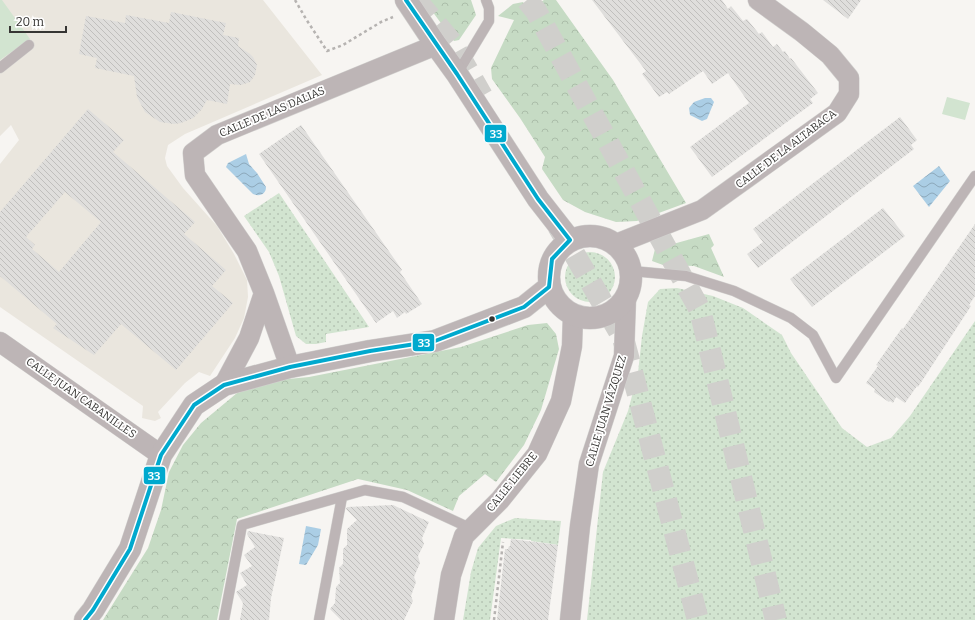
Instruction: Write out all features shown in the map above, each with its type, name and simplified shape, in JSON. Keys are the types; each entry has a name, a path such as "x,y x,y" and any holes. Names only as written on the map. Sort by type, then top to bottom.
{"street":[{"name":"CALLE DE LA ALTABACA","path":"616,244 702,210 837,114 849,94 849,78 830,55 802,32 758,0"},
{"path":"409,5 436,46 457,74 538,199 570,240"},
{"name":"CALLE DE LAS DALIAS","path":"290,367 264,293 247,251 195,175 193,153 217,135 436,46"},
{"path":"594,235 616,244 627,256 632,272 631,285 626,297 612,312 593,318 574,315 558,304 549,287 552,259 570,240 594,235"},
{"path":"85,620 94,610 130,548 161,455 194,405 224,385 290,367 370,351 435,341 524,307 549,287"},
{"path":"224,385 250,338 264,293"},
{"name":"CALLE JUAN VÁZQUEZ","path":"570,620 580,526 589,464 624,356 626,297"},
{"name":"CALLE LIEBRE","path":"444,620 451,575 464,536 500,500 537,454 561,401 572,346 574,315"},
{"name":"CALLE JUAN CABANILLES","path":"0,342 161,455"}],"lane":[{"path":"457,74 489,21 489,8 486,0"},
{"path":"0,68 29,45"},
{"path":"632,272 686,276 734,290 791,318 813,334 836,378 975,176"},
{"path":"224,620 242,525 365,490 403,497 472,529"},
{"path":"319,620 342,497"}],"path":[{"path":"295,0 314,33 327,51 343,46 409,5"},
{"path":"494,620 503,542"}],"shaded area":[{"path":"0,0 263,0 322,75 185,134 168,145 165,158 167,166 183,188 217,226 234,254 247,280 248,297 244,318 235,338 210,376 199,372 185,383 158,412 161,418 155,421 142,418 143,406 0,307 0,164 19,140 11,125 0,136"}],"green space":[{"path":"0,0 2,0 30,39 0,60"},
{"path":"424,0 471,0 476,15 459,40 454,41"},
{"path":"544,0 556,0 613,80 686,203 637,221 616,222 585,212 563,200 542,169 545,157 520,118 492,79 491,68 514,20 498,16 513,4 523,2 528,9"},
{"path":"947,97 970,103 965,120 942,114"},
{"path":"279,193 369,327 326,334 326,342 316,344 306,344 296,336 279,276 269,252 244,216"},
{"path":"709,234 714,245 711,248 724,277 694,266 663,265 652,261 655,249"},
{"path":"590,252 600,254 608,259 613,267 615,277 613,287 608,295 600,300 590,302 580,300 572,295 567,287 565,277 567,267 572,259 580,254"},
{"path":"677,288 713,296 743,308 782,335 791,353 842,428 867,447 891,438 910,416 975,321 975,620 587,620 603,472 628,411 638,373 648,302 660,289"},
{"path":"547,323 556,334 559,349 541,410 524,445 496,482 485,474 459,496 453,511 407,490 358,479 237,519 217,620 103,620 148,548 161,510 169,472 183,445 201,423 237,393 278,380 309,377 461,347 528,325"},
{"path":"515,518 561,521 558,545 531,540 501,538 490,620 463,620 471,572 478,548 496,526"}],"water":[{"path":"705,98 711,98 714,102 707,119 702,121 690,115 689,108 694,102"},
{"path":"246,154 249,164 266,187 262,194 253,194 226,167 228,163"},
{"path":"939,166 950,181 929,207 913,186"},
{"path":"306,526 321,529 318,545 306,565 299,564"}],"building":[{"path":"592,0 722,0 728,9 731,6 743,21 747,19 759,34 762,32 773,47 777,44 783,52 785,51 818,93 810,99 813,103 712,177 690,147 749,103 728,73 712,84 703,71 669,94 667,92 659,97 642,74 646,71"},
{"path":"823,0 861,0 848,19"},
{"path":"171,12 226,23 223,35 239,38 238,46 253,57 257,65 255,75 250,82 241,85 230,84 227,104 207,100 202,109 193,118 174,124 160,122 145,112 137,97 134,76 95,68 97,58 79,54 86,16 125,23 126,15 169,23"},
{"path":"88,109 124,140 113,152 195,222 184,234 226,270 212,286 233,303 176,370 121,324 94,355 53,328 57,324 0,276 0,212","holes":["65,192 101,222 59,272 32,249 35,245 26,237"]},
{"path":"900,117 917,140 911,145 914,149 758,268 747,254 763,242 753,229"},
{"path":"301,125 402,270 400,272 422,304 406,314 405,312 397,318 393,311 376,323 259,154"},
{"path":"883,208 905,236 812,307 790,279"},
{"path":"975,224 975,296 969,305 971,306 918,387 917,386 905,403 896,397 893,403 890,401 889,402 874,392 875,389 866,383 878,366 876,365 902,328 903,329"},
{"path":"393,505 429,522 422,538 424,544 418,556 420,563 414,577 416,582 411,596 413,601 404,620 341,620 330,609 335,603 336,587 340,583 339,568 343,564 343,549 347,545 347,529 357,520 346,509 347,507"},
{"path":"248,531 284,538 271,598 269,620 240,620 243,603 236,592 247,585 240,573 252,566 244,555 255,547 247,534"},
{"path":"511,539 558,545 548,620 497,620 505,549 508,549 510,546"}],"tunnel":[{"path":"416,0 452,43 482,96"},
{"path":"527,0 536,11 700,310 776,620"},
{"path":"558,226 623,338 698,620"}],"transit line":[{"name":"33","path":"85,620 93,610 130,549 161,455 194,405 224,385 290,367 370,351 435,341 524,307 549,287 552,259 570,240 538,199 457,74 406,0"}]}
